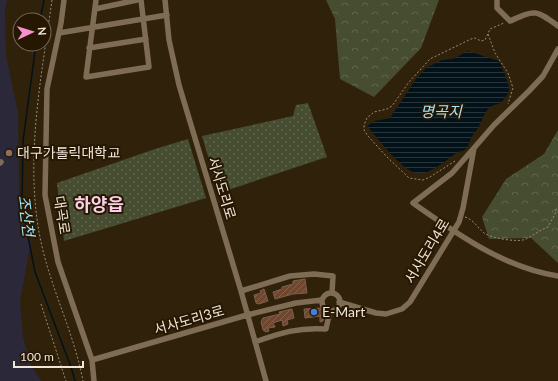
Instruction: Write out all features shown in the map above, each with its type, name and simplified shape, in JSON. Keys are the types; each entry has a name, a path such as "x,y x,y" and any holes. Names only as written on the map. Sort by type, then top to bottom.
{"street":[{"name":"대곡로","path":"64,0 59,33 47,89 45,195 58,262 92,360 94,381"},
{"path":"96,0 86,77 149,67 141,0"},
{"path":"95,9 137,0"},
{"name":"서사도리로","path":"165,0 169,40 179,85 241,291 266,381"},
{"path":"497,0 497,8 510,21 535,12 541,14 558,26"},
{"path":"59,33 167,15"},
{"path":"89,48 146,39"},
{"path":"558,49 543,76 494,125 452,173 413,203 447,226 500,257 544,274 558,276"},
{"name":"서사도리4로","path":"339,302 376,313 386,314 402,309 410,302 459,222 474,148"},
{"path":"241,291 290,276 314,274 333,276 332,293"},
{"path":"332,293 338,297 339,302 338,307 330,311 323,306 322,300 325,295 332,293"},
{"path":"247,315 296,303 322,300"},
{"path":"255,342 278,334 308,327 326,329 330,311"},
{"name":"서사도리3로","path":"92,360 247,315"}],"path":[{"path":"458,159 430,177 422,180 409,178 368,136 364,130 364,125 367,118 374,112 387,109 392,106 408,82 430,59 470,39 475,38 481,41 484,40 490,29 510,21"},
{"path":"487,34 491,39 495,53 508,73 512,88 505,114"},
{"path":"461,215 468,218 491,237 510,240 524,240 538,231 548,227 558,207"},
{"path":"41,304 66,381"}],"shaded area":[{"name":"대구가톨릭대학교","path":"0,0 7,0 5,9 6,55 18,113 19,193 31,243 20,301 23,337 30,363 41,381 0,381"}],"green space":[{"path":"326,0 439,0 421,48 374,97 340,79 335,19"},
{"path":"308,103 327,157 219,193 202,136 293,116 296,105"},
{"path":"558,130 558,263 531,238 489,239 482,217 506,179 544,154"},
{"path":"188,139 206,198 64,241 57,183"}],"water":[{"name":"명곡지","path":"468,51 499,61 506,76 509,91 499,104 488,109 465,150 458,152 428,172 418,173 412,171 398,161 367,126 375,121 390,118 416,79 426,68 442,60 453,59"}],"building":[{"path":"305,279 307,293 293,294 275,299 273,292 282,289 282,287 293,284 293,281"},
{"path":"264,289 268,301 259,304 256,303 254,295 261,293 260,291"},
{"name":"E-Mart","path":"321,308 325,313 323,321 320,322 320,316 305,318 304,309"},
{"path":"292,309 294,318 287,320 288,324 283,326 282,320 273,323 275,327 268,328 269,331 266,332 263,330 261,322 263,318 280,314 279,312"}],"waterway":[{"name":"조산천","path":"42,12 44,0"},
{"name":"조산천","path":"35,52 23,141 22,206 35,272 75,381"}],"place":[{"name":"대구가톨릭대학교","path":"9,153"},
{"name":"E-Mart","path":"314,312"}],"district":[{"name":"하양읍","path":"99,205"}]}
